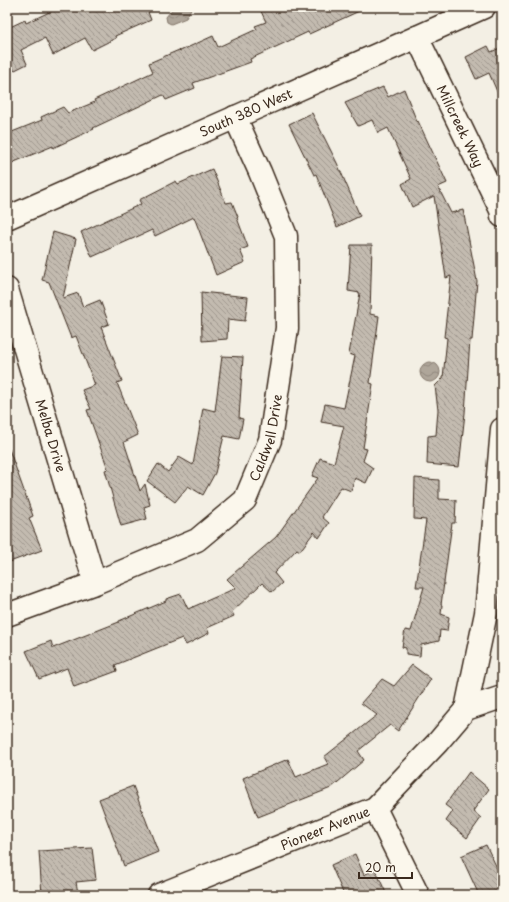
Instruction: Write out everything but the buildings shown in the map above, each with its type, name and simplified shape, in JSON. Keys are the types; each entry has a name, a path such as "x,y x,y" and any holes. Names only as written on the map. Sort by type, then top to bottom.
{"street":[{"name":"South 380 West","path":"7,218 484,7"},
{"name":"Millcreek Way","path":"418,37 501,210 502,216"},
{"name":"Caldwell Drive","path":"7,615 95,583 198,540 245,500 270,440 287,328 286,236 260,172 235,118"},
{"name":"Melba Drive","path":"7,289 95,583"},
{"path":"466,709 486,613 499,486 502,429"},
{"path":"466,709 502,697"},
{"name":"Pioneer Avenue","path":"159,895 375,808 438,742 466,709"},
{"path":"375,808 418,895"}],"water":[{"path":"174,7 192,7 186,18 171,24 167,22 166,17"},
{"path":"426,362 434,362 440,368 440,376 434,382 426,382 420,376 420,368"}]}
